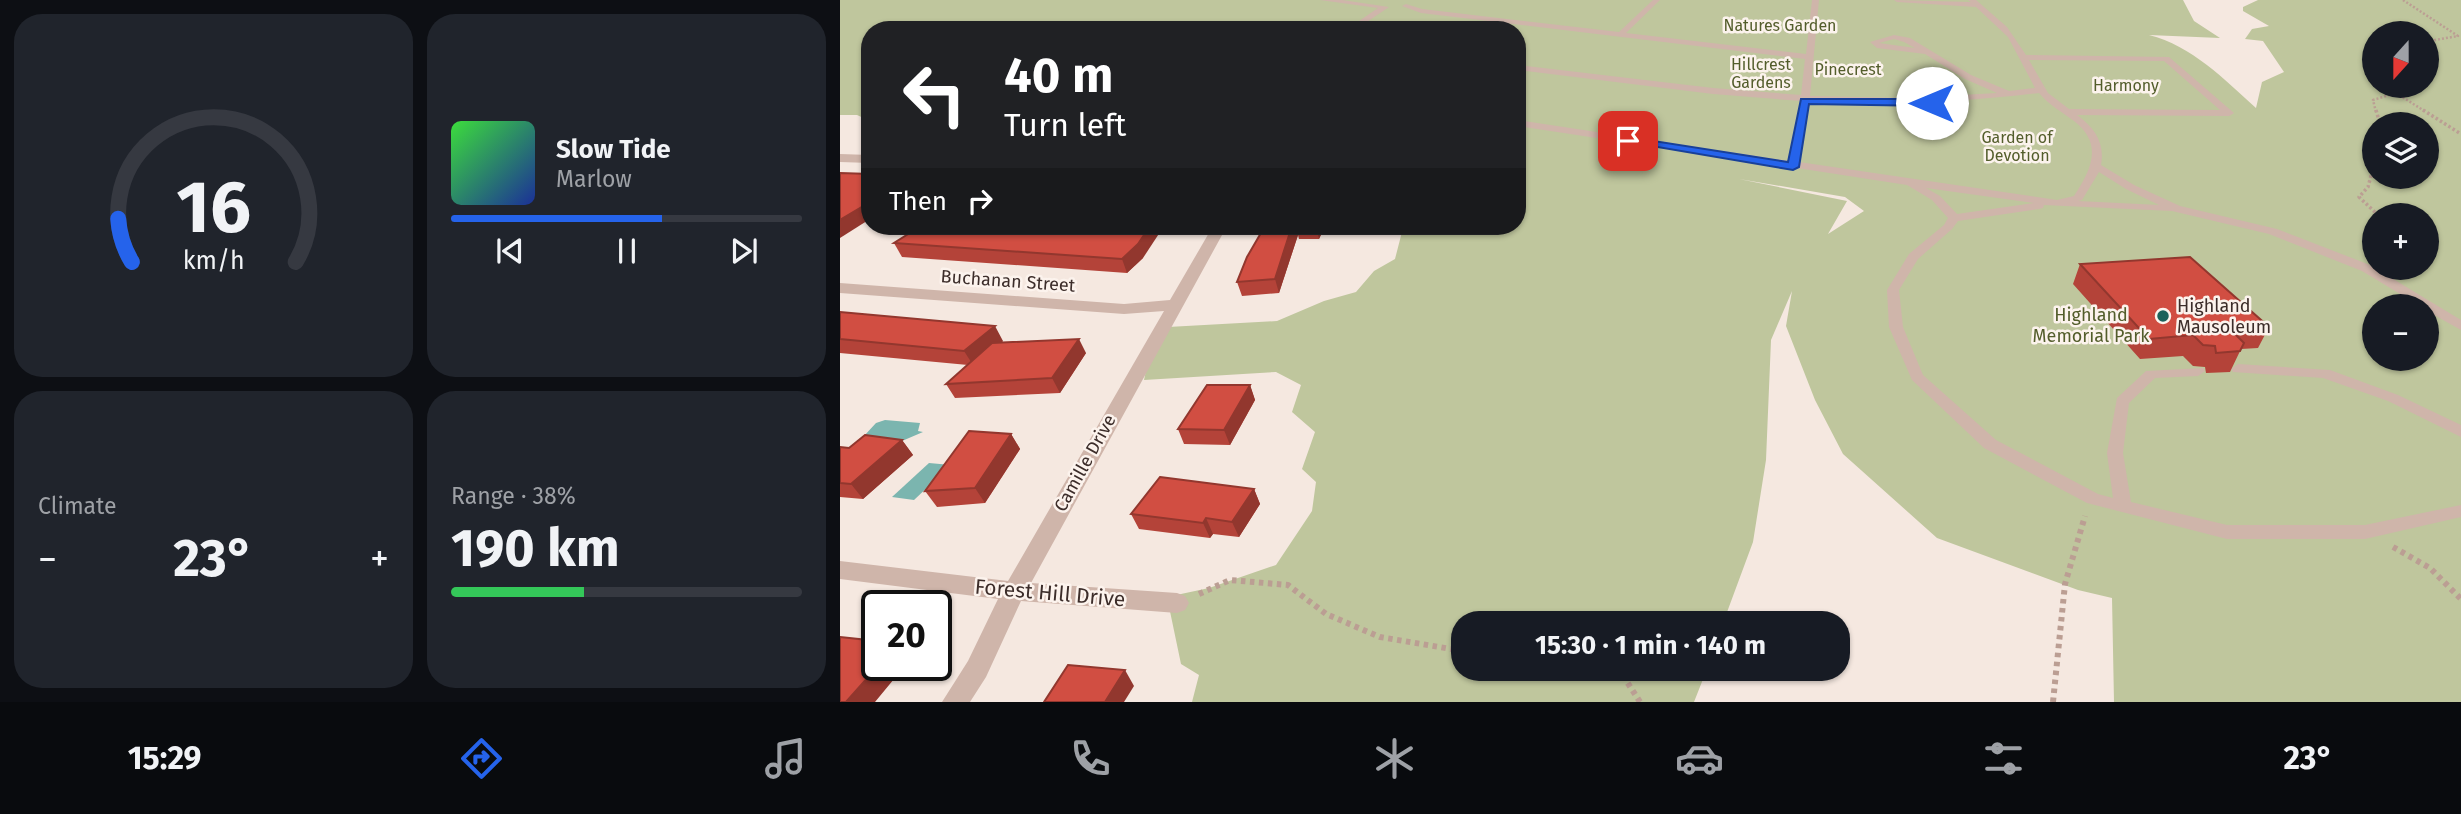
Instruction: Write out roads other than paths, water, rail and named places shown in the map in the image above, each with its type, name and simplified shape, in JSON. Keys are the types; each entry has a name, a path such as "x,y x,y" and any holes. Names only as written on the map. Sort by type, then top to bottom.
{"street":[{"path":"840,159 861,159"},
{"name":"Camille Drive","path":"955,702 977,669 1014,591 1215,235"},
{"name":"Buchanan Street","path":"840,288 1124,309 1173,305"},
{"name":"Forest Hill Drive","path":"840,570 1014,591 1177,603"}],"lane":[{"path":"1323,0 1385,7 1406,6 1512,21"},
{"path":"1406,6 1421,0"},
{"path":"1621,34 1657,0"},
{"path":"1793,167 1805,101 1816,0"},
{"path":"1897,0 1975,3 2006,27 2024,57 2033,81 2049,100 2079,119 2095,141 2098,167 2078,198 1954,218"},
{"path":"1364,21 1385,7"},
{"path":"1526,23 1808,57"},
{"path":"1925,52 1877,46 1874,42 1894,37 1907,40 1968,77 2009,95"},
{"path":"2024,57 2166,59 2229,113 2069,113"},
{"path":"1526,69 1805,101 1932,103 2041,90"},
{"path":"1526,124 1793,167 2057,203 2176,209 2273,231 2365,268 2461,326"},
{"path":"2098,167 2130,187 2176,209"},
{"path":"1912,184 1936,198 1954,218"},
{"path":"1954,218 1948,228 1913,257 1893,290 1896,327 1917,377 1990,443 2093,499 2227,533 2365,532 2461,511"},
{"path":"2238,369 2325,373 2393,398 2461,432"},
{"path":"2123,507 2115,453 2122,401 2151,374 2198,371"}],"water":[{"path":"885,420 920,423 918,431 923,432 902,441 864,436 876,423"},
{"path":"929,463 951,465 914,500 892,497"}],"place":[{"name":"Highland Mausoleum","path":"2163,316"}],"park label":[{"name":"Natures Garden","path":"1780,25"},
{"name":"Pinecrest","path":"1848,69"},
{"name":"Hillcrest Gardens","path":"1761,73"},
{"name":"Harmony","path":"2126,85"},
{"name":"Garden of Devotion","path":"2017,146"},
{"name":"Highland Memorial Park","path":"2091,325"}]}
